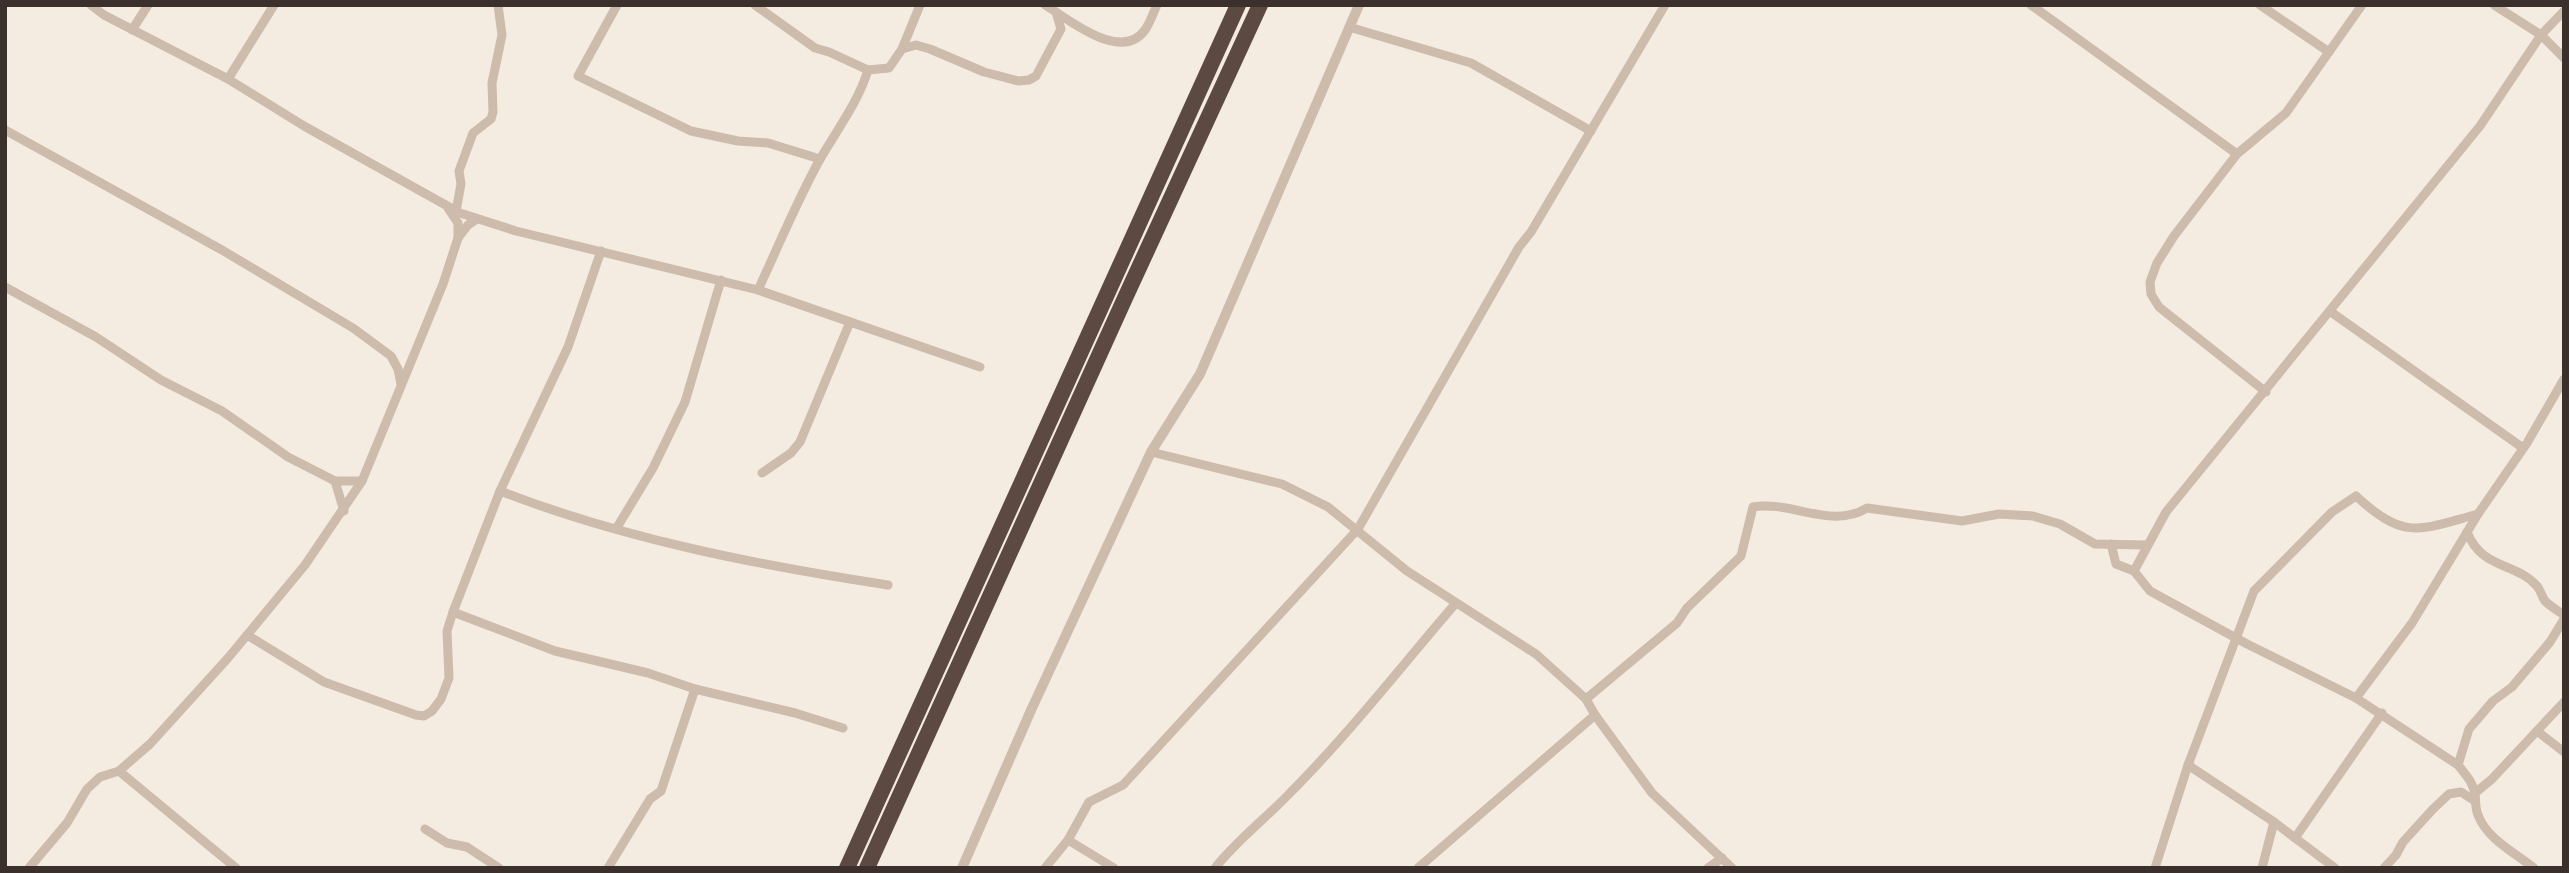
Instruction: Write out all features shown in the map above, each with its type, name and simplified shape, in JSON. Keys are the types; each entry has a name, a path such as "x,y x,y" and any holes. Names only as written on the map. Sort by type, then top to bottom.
{"highway":[{"path":"847,868 1238,5"},
{"path":"867,868 1260,5"}],"street":[{"path":"91,5 132,30 228,79 316,133 452,209 516,231 758,290 980,366"},
{"path":"132,30 148,5"},
{"path":"228,79 274,5"},
{"path":"458,238 458,223 452,209 461,184 459,171 473,133 491,119 493,112 492,83 502,35 498,5"},
{"path":"617,5 578,76 691,131 738,141 768,143 820,159"},
{"path":"755,5 815,48 868,70 889,68 902,49 920,5"},
{"path":"1045,5 1104,40 1119,44 1133,41 1144,31 1157,5"},
{"path":"962,868 1032,708 1151,452 1200,374 1359,5"},
{"path":"1045,868 1068,839 1090,802 1123,785 1358,529 1519,247 1531,232 1665,5"},
{"path":"2031,5 2237,154"},
{"path":"2260,5 2329,52"},
{"path":"2266,392 2158,307 2151,294 2150,282 2157,263 2174,236 2237,154 2286,113 2362,5"},
{"path":"2494,5 2541,35 2564,58"},
{"path":"2134,571 2166,512 2480,126 2541,35 2564,11"},
{"path":"902,49 916,45 984,72 1018,81 1029,80 1036,76 1060,29 1056,12"},
{"path":"1349,27 1471,63 1591,131"},
{"path":"758,290 820,159 836,136 868,70"},
{"path":"5,130 222,250 353,328 391,356 398,369 401,386"},
{"path":"29,868 67,823 87,789 100,777 119,771 150,744 247,635 305,565 344,511 362,481 458,238 468,225 477,219"},
{"path":"247,635 324,682 416,715 424,716 432,711 441,699 449,678 447,631 453,612 500,491 568,347 601,251"},
{"path":"616,529 653,468 685,402 721,281"},
{"path":"5,287 96,337 161,380 222,411 288,457 335,481 362,481"},
{"path":"2330,312 2523,448"},
{"path":"762,473 791,453 800,442 850,322"},
{"path":"391,356 413,357"},
{"path":"2356,698 2412,623 2478,514 2560,391 2564,379"},
{"path":"1151,452 1282,484 1328,507 1407,571 1536,654 1586,699 1652,793 1732,868"},
{"path":"335,481 344,511"},
{"path":"500,491 545,509 689,548 799,571 888,585"},
{"path":"2155,868 2189,765 2254,592 2332,512 2356,496 2379,515 2398,527 2407,529 2478,514"},
{"path":"1586,699 1677,623 1687,608 1741,556 1753,507 1768,504 1814,515 1856,515 1867,508 1962,521 1999,514 2033,516 2060,524 2095,544 2146,545"},
{"path":"2458,765 2469,729 2493,701 2512,687 2550,642 2564,617 2545,601 2537,586 2490,561 2476,548 2467,532"},
{"path":"2111,544 2116,564 2134,571 2150,591 2356,698 2458,765 2469,779 2477,814 2485,828 2500,843 2534,868"},
{"path":"1216,868 1233,846 1288,795 1341,737 1455,604"},
{"path":"453,612 555,651 648,673 695,689 795,713 844,728"},
{"path":"608,868 650,799 661,791 695,689"},
{"path":"2475,797 2564,702"},
{"path":"2295,838 2382,713"},
{"path":"1418,868 1595,715"},
{"path":"2537,731 2564,752"},
{"path":"2189,765 2274,822 2335,868"},
{"path":"119,771 236,868"},
{"path":"2384,868 2403,842 2449,794 2461,792 2475,797"},
{"path":"2262,868 2274,822"},
{"path":"425,829 447,843 467,847 499,868"},
{"path":"1068,839 1114,868"},
{"path":"1708,868 1722,858"}]}
